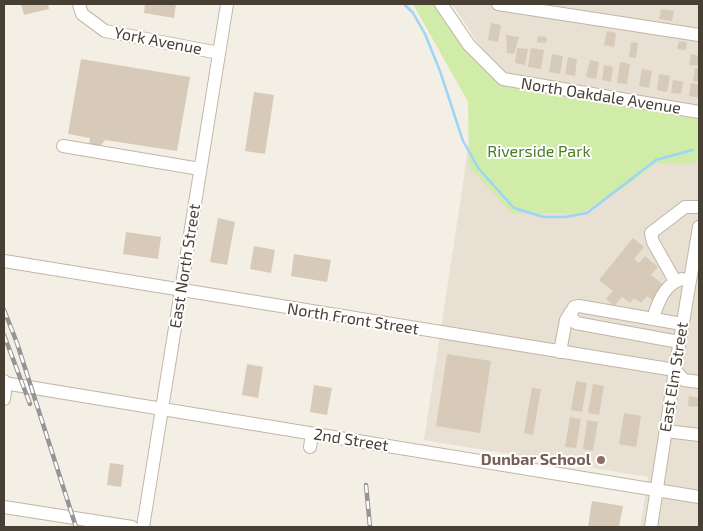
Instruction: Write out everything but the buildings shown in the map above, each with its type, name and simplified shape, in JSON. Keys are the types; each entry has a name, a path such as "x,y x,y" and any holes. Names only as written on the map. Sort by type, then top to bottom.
{"street":[{"name":"York Avenue","path":"80,4 82,14 105,31 219,53"},
{"name":"East North Street","path":"143,527 227,4"},
{"name":"North Oakdale Avenue","path":"442,4 469,45 503,79 699,112"},
{"path":"498,4 699,35"},
{"path":"63,146 200,169"},
{"path":"676,281 653,242 651,233 685,206 699,207"},
{"name":"East Elm Street","path":"651,527 674,370 694,271 699,227"},
{"name":"North Front Street","path":"4,261 182,292 674,370 684,380 699,382"},
{"path":"654,319 660,299 676,281 694,271"},
{"path":"560,352 566,320 575,314 654,319 682,324"},
{"path":"575,314 679,342"},
{"path":"4,383 4,400"},
{"name":"2nd Street","path":"4,383 699,497"},
{"path":"666,431 699,435"},
{"path":"310,447 312,434"},
{"path":"4,507 132,527"}],"shaded area":[{"path":"452,4 699,4 699,527 640,527 648,477 424,440 464,177 481,47"}],"green space":[{"name":"Riverside Park","path":"413,4 435,4 459,41 476,61 486,70 512,86 699,119 697,163 655,164 622,189 581,213 513,214 469,167 468,102"}],"waterway":[{"path":"404,4 413,13 425,34 440,71 463,141 479,169 514,208 544,217 565,217 587,213 656,160 692,150"}],"railway":[{"path":"4,310 17,343 76,527"},
{"path":"4,335 30,404"},
{"path":"366,485 370,527"}],"place":[{"name":"Dunbar School","path":"601,460"}]}
